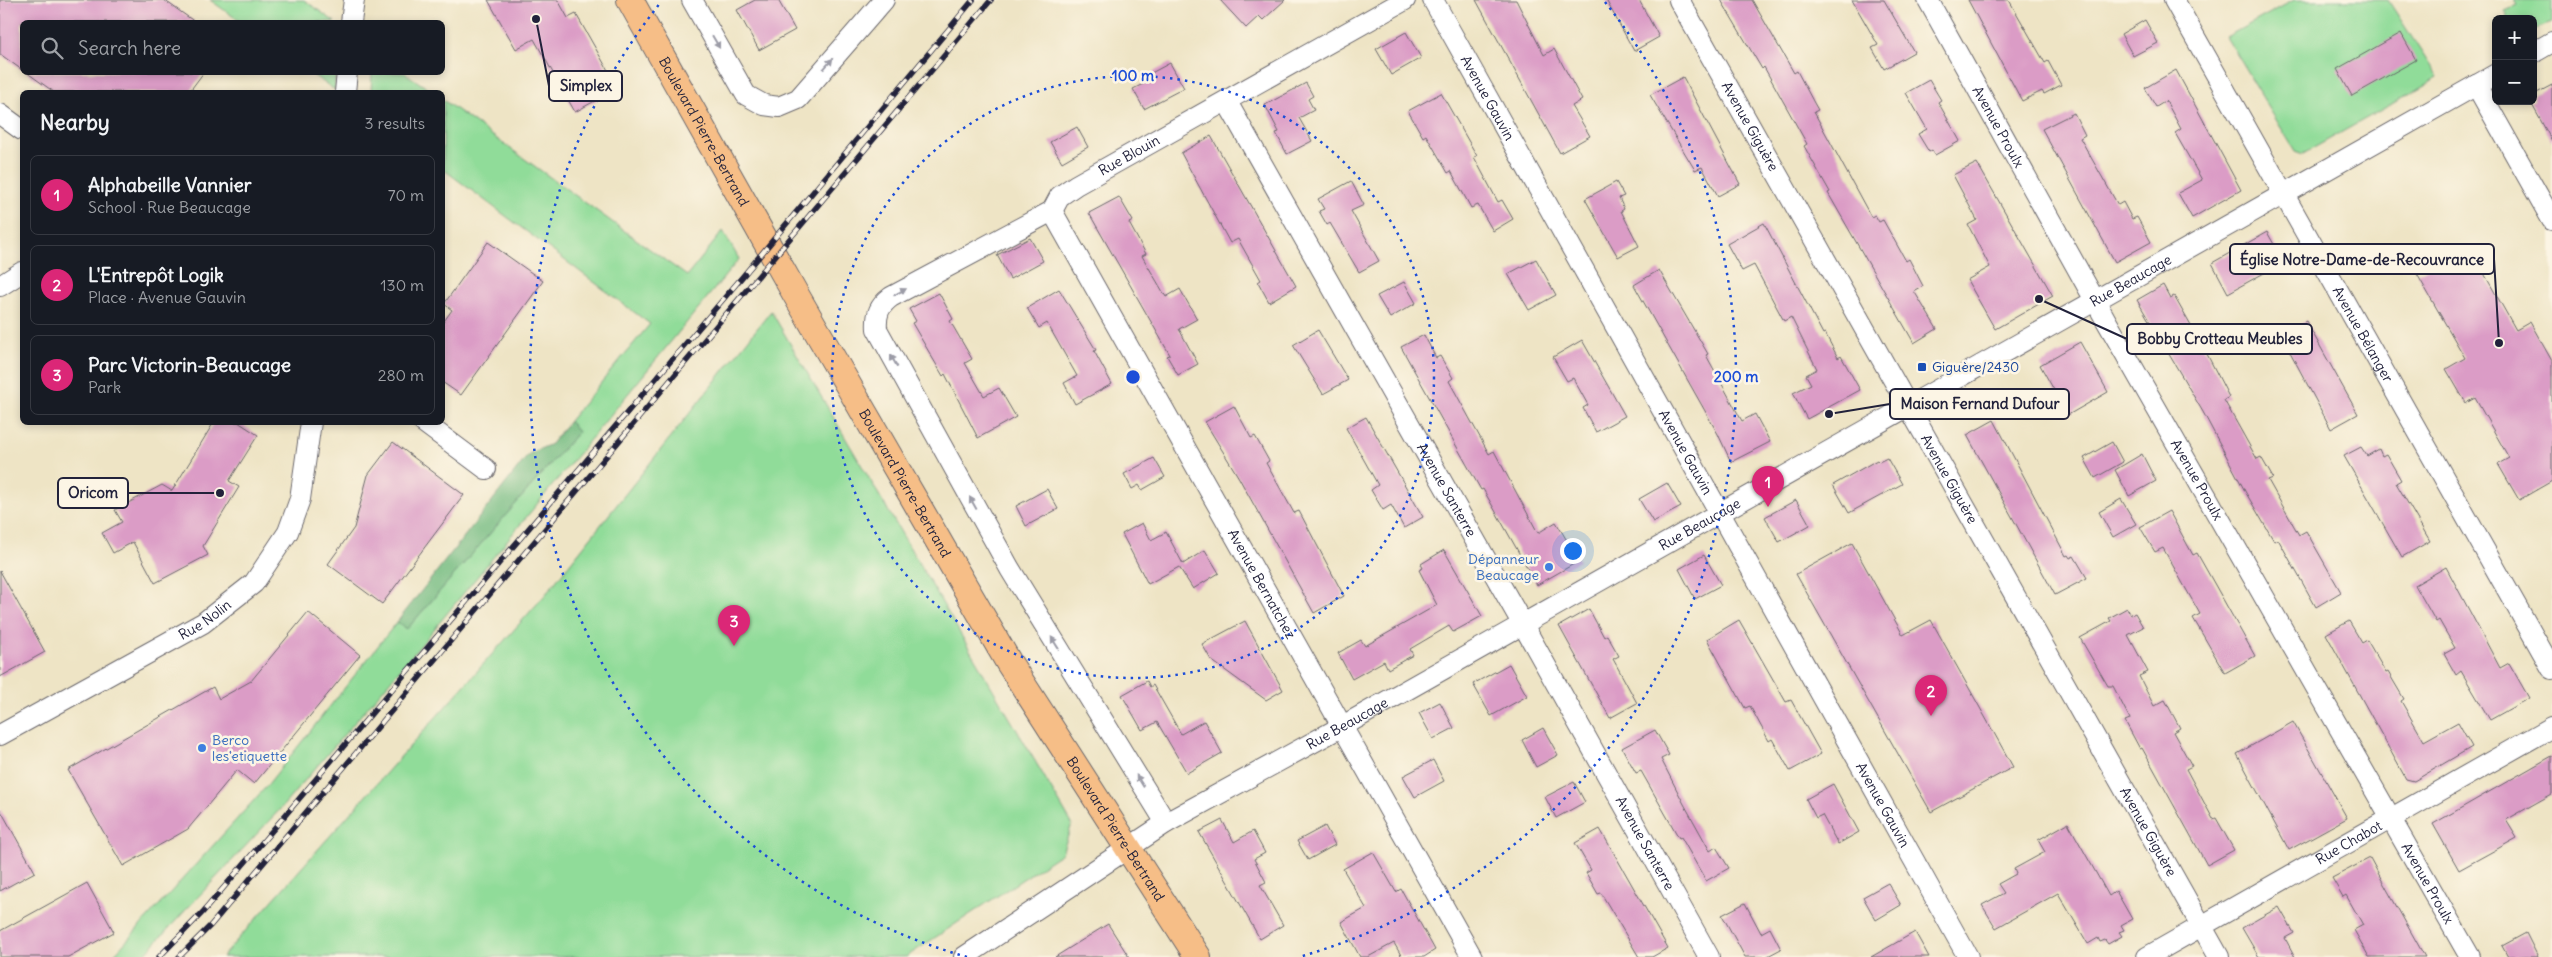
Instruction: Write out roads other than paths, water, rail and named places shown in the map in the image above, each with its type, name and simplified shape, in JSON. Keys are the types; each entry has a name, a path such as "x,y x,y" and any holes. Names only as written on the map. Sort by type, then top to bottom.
{"main road":[{"name":"Boulevard Pierre-Bertrand","path":"630,0 796,295 1004,655 1198,957"}],"street":[{"path":"351,20 354,0"},
{"path":"692,0 746,95 764,105 779,107 798,99 884,0"},
{"name":"Rue Blouin","path":"1166,823 1010,569 877,330 876,317 881,305 891,297 1052,210 1060,196 1076,185 1227,102 1405,0"},
{"name":"Avenue Gauvin","path":"1433,0 1968,957"},
{"name":"Avenue Giguère","path":"1679,0 2219,957"},
{"name":"Avenue Proulx","path":"1928,0 2095,300 2470,957"},
{"name":"Avenue Bélanger","path":"2174,0 2285,193 2552,669"},
{"path":"2537,50 2552,42"},
{"path":"344,90 346,75"},
{"name":"Rue Beaucage","path":"964,957 1166,823 1342,726 2492,76"},
{"path":"2476,85 2552,220"},
{"name":"Avenue Santerre","path":"1227,102 1709,957"},
{"path":"0,114 20,129"},
{"name":"Avenue Bernatchez","path":"1052,210 1472,957"},
{"path":"0,286 20,273"},
{"name":"Rue Nolin","path":"0,735 203,623 254,583 288,532 300,499 311,425"},
{"path":"427,425 486,469"},
{"name":"Rue Chabot","path":"2148,957 2552,727"}],"railway":[{"path":"159,957 203,912 743,276 973,0"},
{"path":"179,957 211,925 991,0"}],"place":[{"name":"Simplex","path":"536,19"},
{"name":"Bobby Crotteau Meubles","path":"2039,299"},
{"name":"Église Notre-Dame-de-Recouvrance","path":"2499,343"},
{"name":"Giguère/2430","path":"1922,367"},
{"name":"Maison Fernand Dufour","path":"1829,414"},
{"name":"Oricom","path":"220,493"},
{"name":"Alphabeille Vannier","path":"1768,507"},
{"name":"Dépanneur Beaucage","path":"1549,567"},
{"name":"Parc Victorin-Beaucage","path":"734,646"},
{"name":"L'Entrepôt Logik","path":"1931,716"},
{"name":"Berco les'etiquette","path":"202,748"}]}
